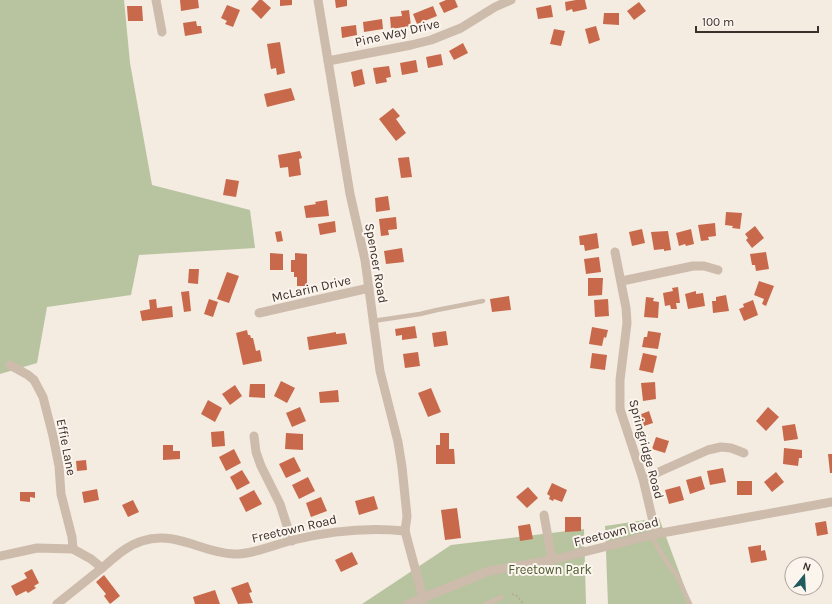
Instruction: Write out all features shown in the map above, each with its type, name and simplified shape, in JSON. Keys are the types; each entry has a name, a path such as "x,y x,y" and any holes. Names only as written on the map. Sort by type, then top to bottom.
{"street":[{"path":"156,0 162,32"},
{"name":"Spencer Road","path":"318,0 350,194 365,260 380,371 398,442 407,516 405,531"},
{"name":"Pine Way Drive","path":"328,61 431,40 461,28 495,7 511,0"},
{"name":"Springridge Road","path":"616,252 625,298 627,323 620,380 620,409 643,479 654,535"},
{"path":"622,281 693,266 704,266 718,270"},
{"name":"McLarin Drive","path":"259,313 369,288"},
{"name":"Effie Lane","path":"10,365 28,374 34,380 43,397 59,466 61,494 72,537 73,549"},
{"path":"254,436 260,466 280,504 292,541"},
{"path":"643,479 708,450 721,447 731,448 744,453"},
{"name":"Freetown Road","path":"408,604 424,601 471,577 489,571 552,560 654,535 832,502"},
{"path":"544,515 552,560"},
{"name":"Freetown Road","path":"57,604 129,546 153,537 165,537 180,540 216,551 234,554 250,552 321,534 345,530 388,529 405,531"},
{"path":"405,531 424,601"},
{"path":"0,556 37,548 73,549 91,559 102,568"}],"lane":[{"path":"373,321 420,314 483,301"},
{"path":"654,535 664,558 677,576 690,604"},
{"path":"486,604 502,597"}],"path":[{"path":"512,594 517,596 524,604"}],"green space":[{"path":"0,0 124,0 130,63 152,185 250,210 255,248 139,255 131,295 47,307 37,363 0,374"},
{"name":"Freetown Park","path":"659,518 691,604 608,604 605,526"},
{"name":"Freetown Park","path":"584,529 586,604 362,604 451,545"}],"building":[{"path":"180,0 198,0 199,8 181,11"},
{"path":"259,0 262,0 271,8 261,19 251,9"},
{"path":"280,0 292,0 292,5 280,6"},
{"path":"335,0 347,0 347,6 336,8"},
{"path":"446,0 455,0 458,7 444,13 439,3"},
{"path":"585,0 587,9 573,12 572,9 566,11 565,2"},
{"path":"639,2 646,11 634,20 627,11"},
{"path":"227,5 240,10 233,27 225,24 227,21 221,18"},
{"path":"551,5 553,17 538,19 536,8"},
{"path":"127,6 142,6 143,21 128,21"},
{"path":"433,6 437,16 417,24 413,14"},
{"path":"409,10 411,26 391,29 390,17 402,16 401,11"},
{"path":"604,13 619,13 619,25 603,24"},
{"path":"382,19 383,29 364,32 363,22"},
{"path":"196,21 197,26 201,26 202,33 185,36 183,23"},
{"path":"356,25 357,35 342,38 341,27"},
{"path":"596,26 600,40 589,44 585,29"},
{"path":"554,29 565,31 561,46 550,44"},
{"path":"280,42 285,73 277,75 276,68 271,69 267,44"},
{"path":"463,43 468,53 454,60 449,51"},
{"path":"441,54 443,65 428,68 426,57"},
{"path":"416,60 418,72 402,75 400,63"},
{"path":"389,66 391,77 386,78 387,82 376,84 373,68"},
{"path":"362,69 365,84 354,87 351,72"},
{"path":"291,88 295,100 267,107 264,94"},
{"path":"393,108 400,116 396,119 406,133 396,141 379,119"},
{"path":"300,151 302,158 299,159 301,175 289,177 288,167 280,168 278,155"},
{"path":"409,157 412,177 401,178 398,158"},
{"path":"226,179 239,181 236,197 223,195"},
{"path":"388,196 390,210 376,212 375,198"},
{"path":"327,200 329,216 306,218 304,206"},
{"path":"726,212 742,213 740,229 725,225"},
{"path":"396,217 397,229 388,230 389,235 381,236 379,219"},
{"path":"335,221 336,232 320,235 318,224"},
{"path":"715,223 716,236 708,237 709,240 701,241 698,225"},
{"path":"755,226 764,238 752,248 746,240 748,238 745,234"},
{"path":"642,229 645,243 632,246 629,232"},
{"path":"691,229 694,244 679,246 676,233"},
{"path":"281,231 283,241 277,242 275,232"},
{"path":"668,231 671,250 654,250 651,232"},
{"path":"597,233 599,248 585,251 584,245 580,245 579,236"},
{"path":"402,248 404,262 386,264 384,251"},
{"path":"766,252 769,269 756,271 755,265 752,265 750,254"},
{"path":"270,253 283,254 283,270 270,270"},
{"path":"295,253 307,254 307,286 297,286 297,277 294,277 294,272 291,272 291,260 295,260"},
{"path":"599,257 601,272 586,274 584,259"},
{"path":"189,269 199,269 198,284 188,283"},
{"path":"227,272 239,276 229,303 217,299"},
{"path":"588,278 603,278 602,295 588,296"},
{"path":"759,281 774,286 766,306 762,304 764,299 754,295"},
{"path":"678,287 680,303 676,303 677,309 671,309 670,305 665,306 663,293 673,291 672,288"},
{"path":"189,291 191,311 184,312 181,292"},
{"path":"696,291 696,294 703,293 705,306 688,309 685,294"},
{"path":"726,295 729,311 713,313 712,301 716,301 716,297"},
{"path":"509,296 511,310 492,312 490,299"},
{"path":"646,297 654,298 653,301 659,302 658,318 644,317"},
{"path":"156,299 157,308 172,306 173,317 142,321 140,311 150,309 149,300"},
{"path":"209,299 218,302 213,317 204,314"},
{"path":"608,299 609,316 595,317 594,300"},
{"path":"753,300 758,315 744,321 739,309 744,307 743,304"},
{"path":"415,326 417,338 402,340 402,335 396,336 395,329"},
{"path":"592,327 608,330 606,338 604,337 602,346 589,344"},
{"path":"247,330 248,335 253,338 256,351 260,350 262,361 243,365 236,333"},
{"path":"446,331 448,345 434,347 432,333"},
{"path":"648,331 661,333 658,349 642,347 644,337 647,337"},
{"path":"336,332 336,334 345,333 347,344 309,350 307,337"},
{"path":"418,352 420,366 405,368 403,354"},
{"path":"592,353 607,355 605,370 590,368"},
{"path":"643,353 657,356 653,373 639,370"},
{"path":"281,381 295,388 287,403 274,396"},
{"path":"655,382 656,399 643,401 641,383"},
{"path":"250,384 265,384 265,398 249,397"},
{"path":"235,385 242,396 230,405 222,394"},
{"path":"431,388 441,412 428,417 418,393"},
{"path":"338,390 339,402 320,403 319,392"},
{"path":"208,400 222,408 215,422 201,414"},
{"path":"300,407 306,421 292,427 286,413"},
{"path":"768,407 779,417 766,431 756,421"},
{"path":"649,411 653,423 644,426 639,415"},
{"path":"795,424 798,439 784,441 782,426"},
{"path":"224,431 225,446 212,447 211,432"},
{"path":"286,433 303,434 303,450 285,449"},
{"path":"440,433 449,433 449,449 454,449 455,464 436,464 436,445 440,445"},
{"path":"656,437 669,441 665,453 652,449"},
{"path":"163,445 173,445 173,451 180,451 180,459 163,460"},
{"path":"784,448 802,450 802,458 799,458 798,466 783,464"},
{"path":"234,449 241,463 226,471 219,457"},
{"path":"828,454 832,454 832,473 830,473"},
{"path":"294,457 301,471 286,478 279,464"},
{"path":"86,460 87,470 77,471 76,461"},
{"path":"723,468 726,482 710,485 707,471"},
{"path":"242,470 250,483 237,490 230,477"},
{"path":"776,472 784,482 772,492 764,482"},
{"path":"701,476 705,489 690,494 686,480"},
{"path":"308,477 315,491 299,499 292,485"},
{"path":"737,481 752,481 752,495 737,495"},
{"path":"552,483 567,490 562,502 549,499 550,496 547,494"},
{"path":"680,486 684,500 669,504 665,490"},
{"path":"528,487 538,498 527,508 516,497"},
{"path":"97,489 99,500 84,503 82,492"},
{"path":"254,490 262,504 246,512 239,498"},
{"path":"20,492 35,492 35,498 30,497 30,502 20,501"},
{"path":"374,496 378,509 359,515 355,501"},
{"path":"321,497 327,511 311,517 306,503"},
{"path":"133,500 139,512 128,517 122,505"},
{"path":"457,508 461,538 445,540 441,510"},
{"path":"565,517 581,517 581,531 565,532"},
{"path":"826,521 828,534 817,536 815,523"},
{"path":"530,524 533,539 520,541 518,526"},
{"path":"761,545 761,551 765,550 767,560 751,563 748,547"},
{"path":"352,552 358,564 341,572 335,560"},
{"path":"32,569 39,583 34,586 36,588 28,593 26,591 16,596 11,586 27,578 24,573"},
{"path":"104,575 120,596 110,604 104,596 106,594 96,582"},
{"path":"248,582 252,592 249,593 253,603 238,604 231,588"},
{"path":"215,590 220,604 195,604 193,597"}]}
